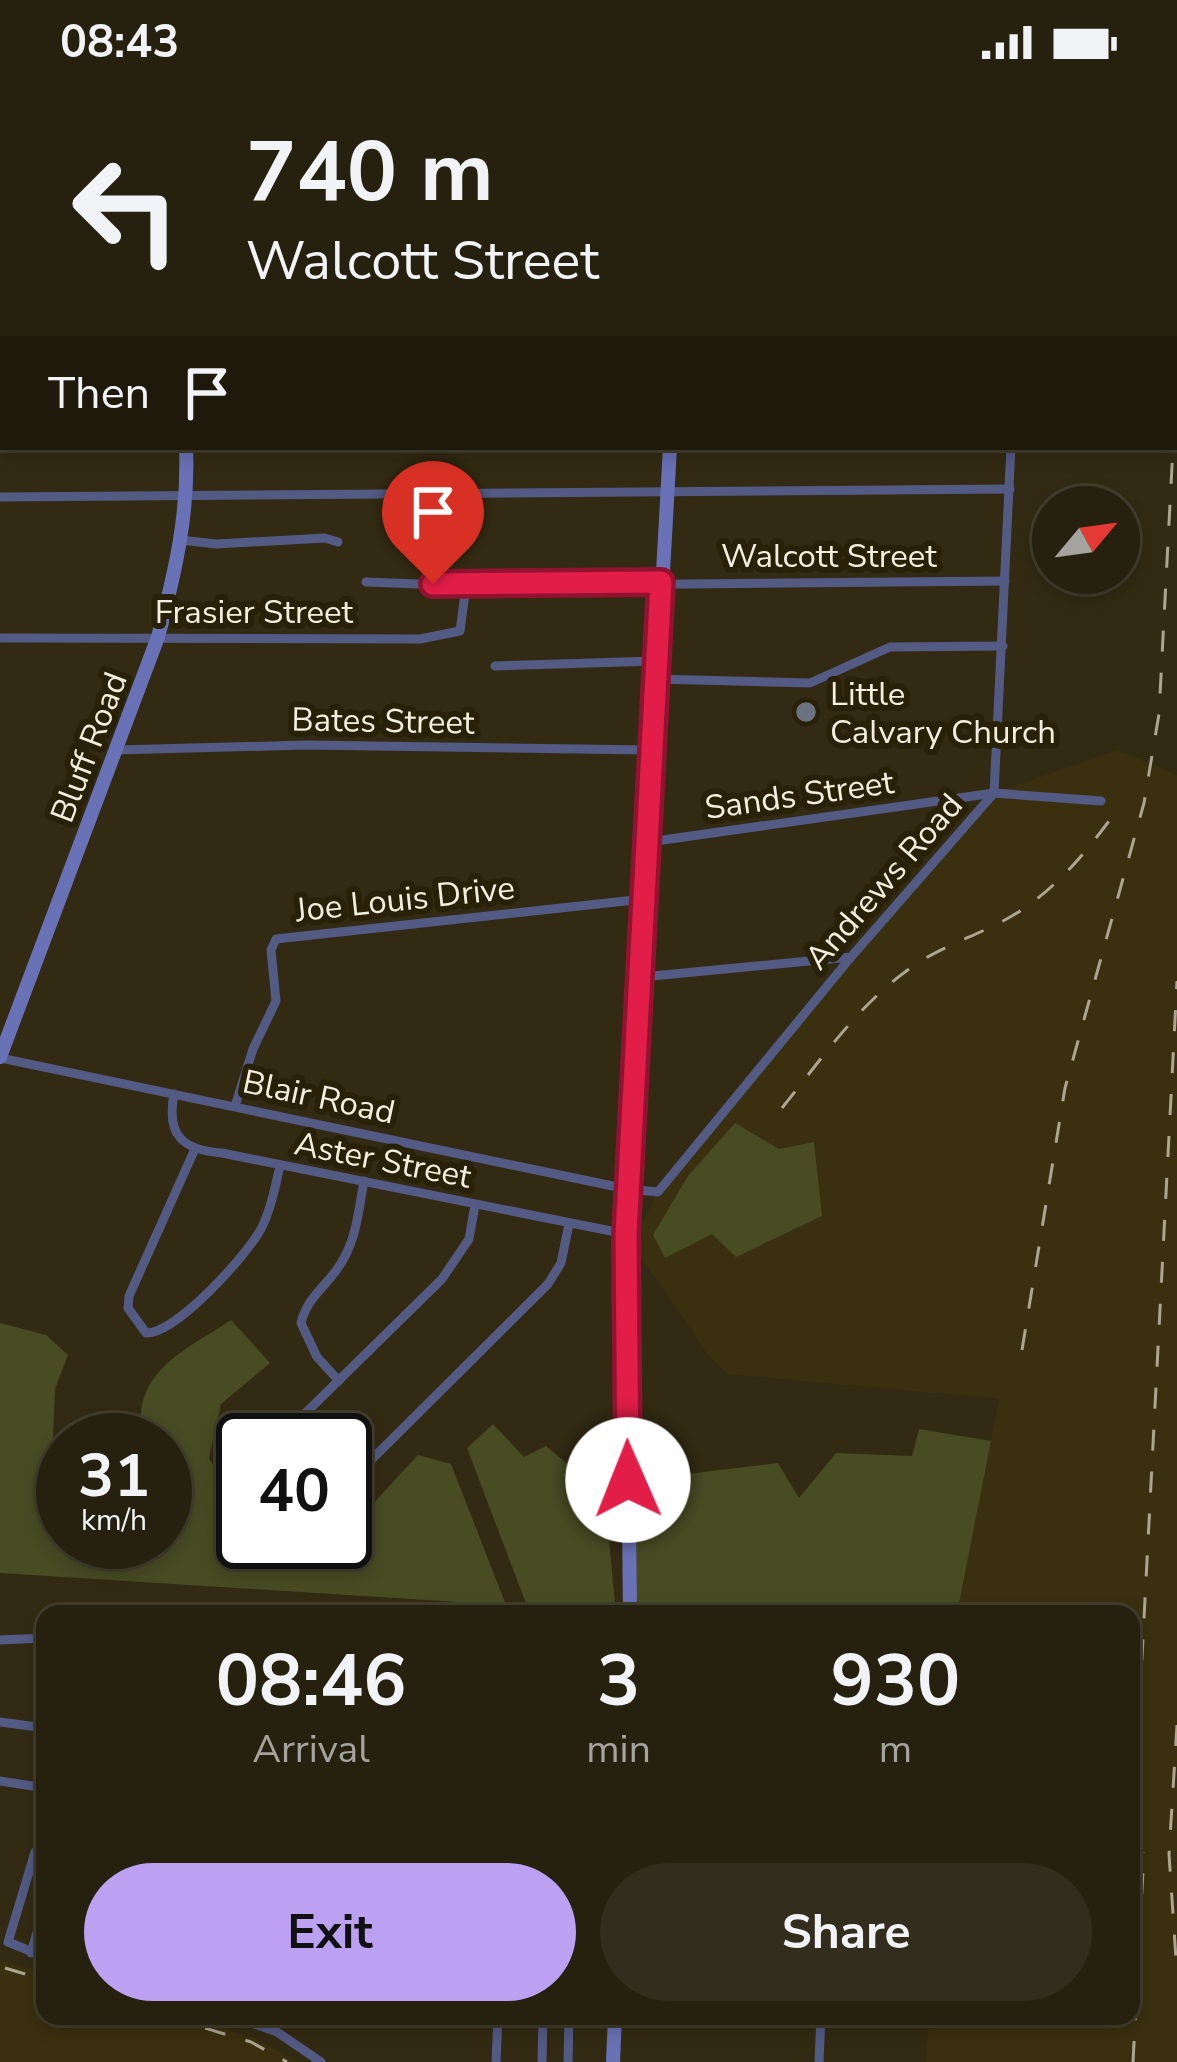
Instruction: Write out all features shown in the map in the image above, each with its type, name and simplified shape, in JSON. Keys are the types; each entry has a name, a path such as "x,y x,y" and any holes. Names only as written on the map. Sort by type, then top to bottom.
{"street":[{"name":"Bluff Road","path":"0,1057 158,637 188,495 186,450"},
{"path":"630,1605 627,1190 670,450"},
{"name":"Andrews Road","path":"627,1190 658,1192 851,957 994,793 1011,450"},
{"path":"0,497 1010,489"},
{"path":"181,540 216,544 325,538 338,542"},
{"name":"Walcott Street","path":"366,582 466,586 1005,581"},
{"name":"Frasier Street","path":"0,638 420,639 460,631 466,586"},
{"path":"656,679 810,683 890,646 1003,646"},
{"path":"495,666 656,662"},
{"name":"Bates Street","path":"116,750 307,745 650,751"},
{"name":"Sands Street","path":"649,842 994,793 1101,801"},
{"name":"Joe Louis Drive","path":"235,1106 253,1049 276,1001 271,950 277,939 644,898"},
{"path":"641,977 851,957"},
{"name":"Blair Road","path":"0,1057 627,1190"},
{"path":"174,1094 174,1126 182,1142 194,1151 129,1296 128,1308 146,1334 166,1330 231,1269 264,1223 280,1166"},
{"name":"Aster Street","path":"194,1151 626,1234"},
{"path":"339,1381 317,1357 301,1323 306,1304 343,1262 353,1238 364,1181"},
{"path":"306,1413 460,1256 470,1239 475,1205"},
{"path":"372,1459 548,1284 561,1263 569,1224"},
{"path":"0,1640 36,1638"},
{"path":"0,1721 36,1727"},
{"path":"0,1781 36,1787"},
{"path":"36,1853 8,1942 36,1954"},
{"path":"32,1953 36,1938"},
{"path":"257,2025 277,2032 321,2062"},
{"path":"496,2062 498,2025"},
{"path":"542,2062 543,2025"},
{"path":"568,2062 569,2025"},
{"path":"613,2062 615,2025"},
{"path":"819,2062 821,2025"}],"shaded area":[{"path":"1118,750 1177,775 1177,2062 926,2062 928,2025 1140,2025 1140,1605 959,1605 999,1399 727,1374 709,1356 632,1244 658,1192 994,793"},
{"path":"0,1960 36,1970 36,2025 213,2025 254,2038 297,2062 0,2062"}],"green space":[{"path":"735,1123 779,1149 814,1142 822,1216 736,1257 712,1234 665,1258 653,1235 688,1176"},
{"path":"231,1320 270,1363 216,1413 209,1458 216,1470 216,1569 372,1569 372,1505 418,1455 451,1464 506,1605 0,1573 0,1323 46,1335 68,1355 55,1389 54,1413 36,1413 36,1569 192,1569 192,1413 142,1413 158,1373"},
{"path":"493,1424 524,1457 546,1446 605,1496 615,1605 527,1605 467,1448"},
{"path":"919,1429 991,1441 959,1605 630,1605 628,1481 778,1463 799,1498 836,1453 912,1456"}],"railway":[{"path":"1022,1350 1065,1088 1144,803 1159,714 1173,450"},
{"path":"782,1108 839,1036 887,986 928,957 1034,901 1074,864 1109,821"},
{"path":"1140,1696 1177,981"},
{"path":"1177,1725 1169,1854 1177,1974"},
{"path":"1140,1928 1144,1852"},
{"path":"5,1968 36,1977"},
{"path":"195,2025 251,2042 287,2062"},
{"path":"1133,2062 1135,2025"}],"place":[{"name":"Little Calvary Church","path":"806,712"}],"route":[{"path":"433,584 661,582 627,1190 628,1480"}]}
